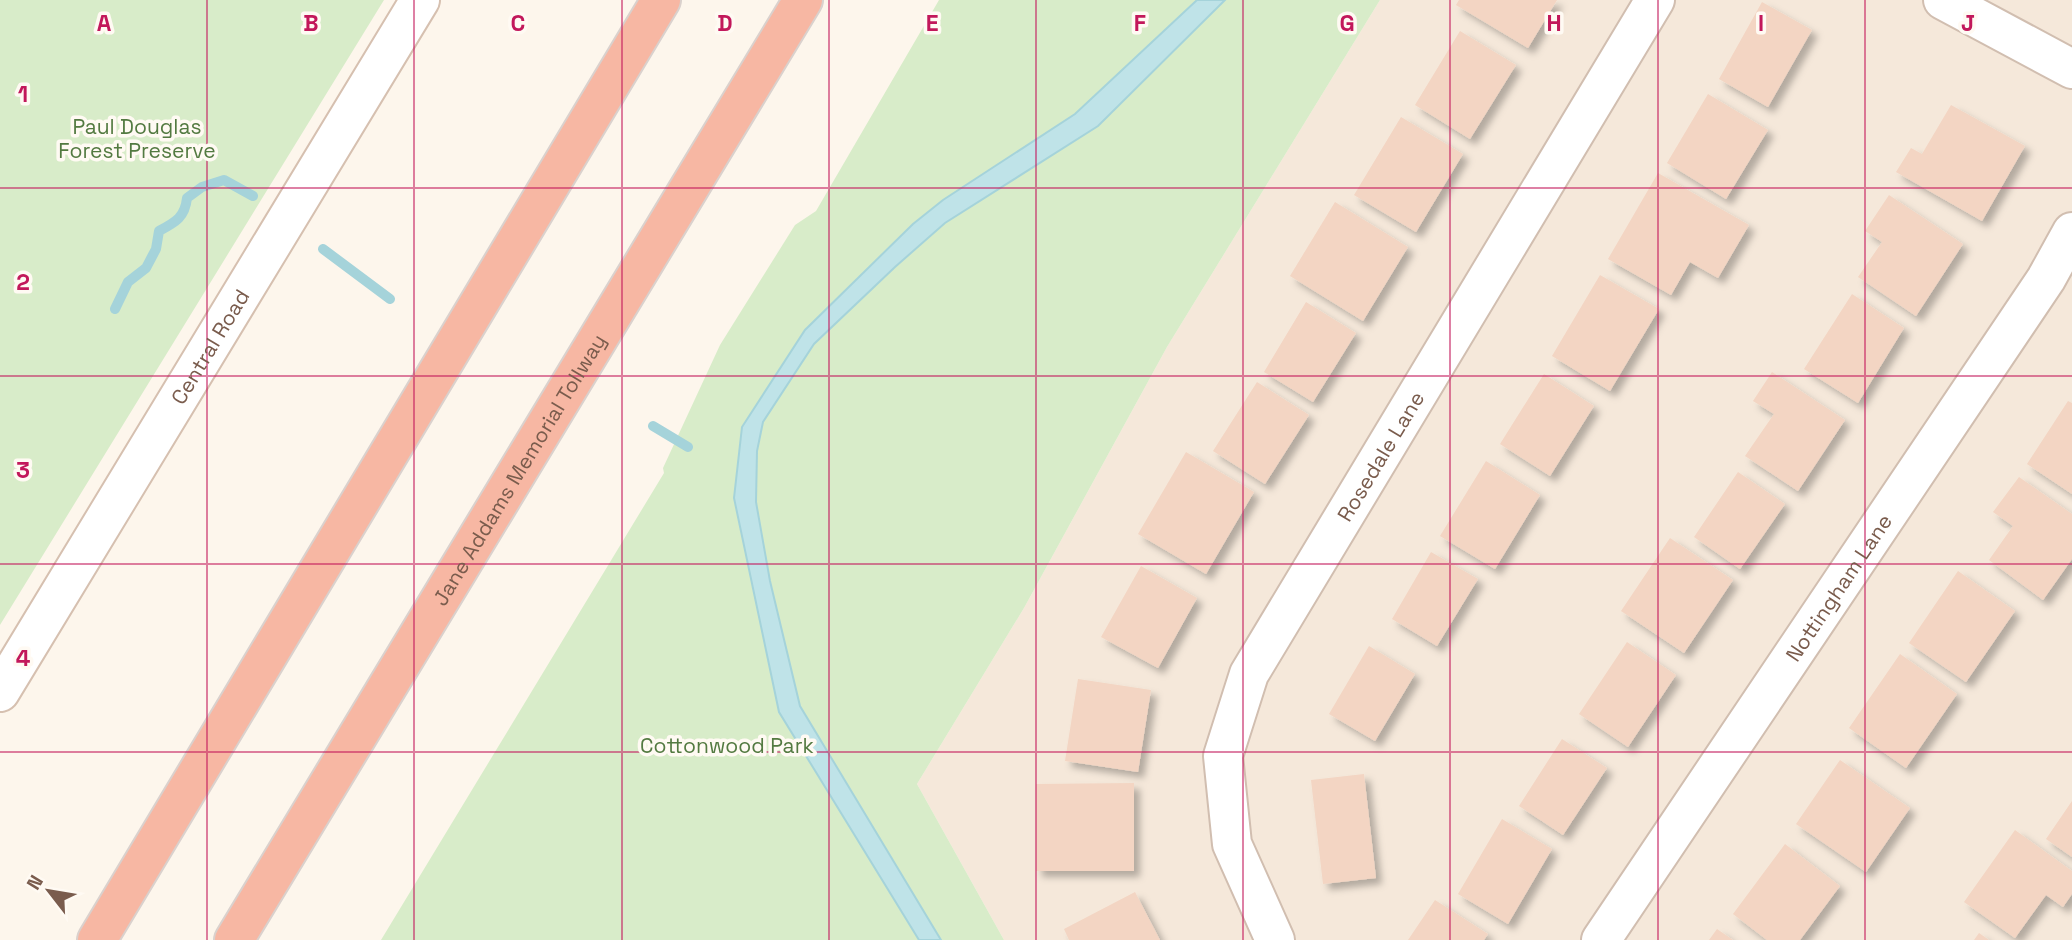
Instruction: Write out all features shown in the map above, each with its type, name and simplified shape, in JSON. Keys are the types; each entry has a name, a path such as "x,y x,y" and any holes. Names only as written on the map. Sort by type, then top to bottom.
{"highway":[{"path":"97,940 661,0"},
{"name":"Jane Addams Memorial Tollway","path":"234,940 803,0"}],"street":[{"name":"Central Road","path":"0,692 420,0"},
{"name":"Rosedale Lane","path":"1275,940 1232,844 1223,756 1249,674 1655,0"},
{"path":"1943,0 2072,69"},
{"name":"Nottingham Lane","path":"1601,940 2046,279 2072,232"}],"shaded area":[{"path":"1380,0 2072,0 2072,940 1004,940 917,784 1024,608 1167,347"}],"green space":[{"name":"Paul Douglas Forest Preserve","path":"0,0 384,0 0,625"},
{"name":"Cottonwood Park","path":"939,0 1380,0 1167,347 1024,608 917,784 1004,940 381,940 664,473 663,468 720,345 795,225 816,211"}],"water":[{"path":"1197,0 1225,0 1098,126 945,223 895,267 814,344 763,422 757,451 756,502 770,581 800,706 941,940 919,940 779,712 734,498 742,427 805,330 913,224 943,200 1075,114"}],"building":[{"path":"1459,0 1557,0 1528,48 1456,5"},
{"path":"1762,2 1812,30 1768,107 1719,79"},
{"path":"1460,31 1516,65 1470,139 1415,105"},
{"path":"1708,94 1768,130 1726,199 1667,163"},
{"path":"1951,105 2025,146 1982,221 1896,172 1911,148 1922,154"},
{"path":"1401,117 1463,154 1416,232 1354,195"},
{"path":"1658,173 1749,225 1718,278 1690,262 1671,295 1608,259"},
{"path":"1889,195 1963,244 1916,316 1858,277 1882,242 1865,231"},
{"path":"1335,202 1408,247 1363,321 1290,276"},
{"path":"1600,275 1659,309 1610,391 1552,356"},
{"path":"1852,294 1904,328 1858,403 1804,369"},
{"path":"1306,302 1356,333 1313,402 1264,372"},
{"path":"1772,372 1845,420 1798,491 1745,456 1774,414 1753,401"},
{"path":"1544,374 1594,406 1550,476 1500,444"},
{"path":"1257,382 1309,415 1265,484 1213,451"},
{"path":"2068,401 2072,403 2072,494 2027,464"},
{"path":"1186,452 1254,492 1206,574 1138,534"},
{"path":"1486,461 1540,495 1495,569 1440,536"},
{"path":"1738,472 1785,504 1740,569 1694,537"},
{"path":"2019,477 2072,514 2072,559 2043,600 1989,560 2013,526 1993,512"},
{"path":"1670,538 1733,580 1684,653 1621,611"},
{"path":"1431,552 1478,579 1437,646 1392,619"},
{"path":"1141,566 1197,598 1158,668 1101,637"},
{"path":"1958,571 2015,611 1966,682 1909,643"},
{"path":"1627,642 1676,675 1628,747 1579,714"},
{"path":"1369,646 1415,674 1375,741 1329,714"},
{"path":"1900,654 1957,694 1906,768 1849,728"},
{"path":"1078,679 1151,690 1138,772 1065,761"},
{"path":"1562,739 1607,768 1563,835 1519,806"},
{"path":"1840,760 1910,808 1866,872 1796,824"},
{"path":"1364,774 1376,878 1323,884 1311,780"},
{"path":"1134,783 1134,871 1036,871 1036,784"},
{"path":"2072,801 2072,857 2046,839"},
{"path":"1502,819 1552,849 1508,924 1458,894"},
{"path":"2015,830 2072,871 2072,894 2063,907 2046,895 2015,938 1964,902"},
{"path":"1785,844 1840,886 1800,940 1767,940 1733,914"},
{"path":"1135,892 1160,940 1069,940 1064,929"},
{"path":"1435,900 1488,934 1484,940 1408,940"},
{"path":"1717,929 1733,940 1709,940"},
{"path":"1979,933 1989,940 1974,940"}],"waterway":[{"path":"115,309 128,282 146,268 156,249 159,231 179,218 187,198 202,187 224,180 253,196"},
{"path":"323,249 390,299"},
{"path":"653,426 688,447"}]}
